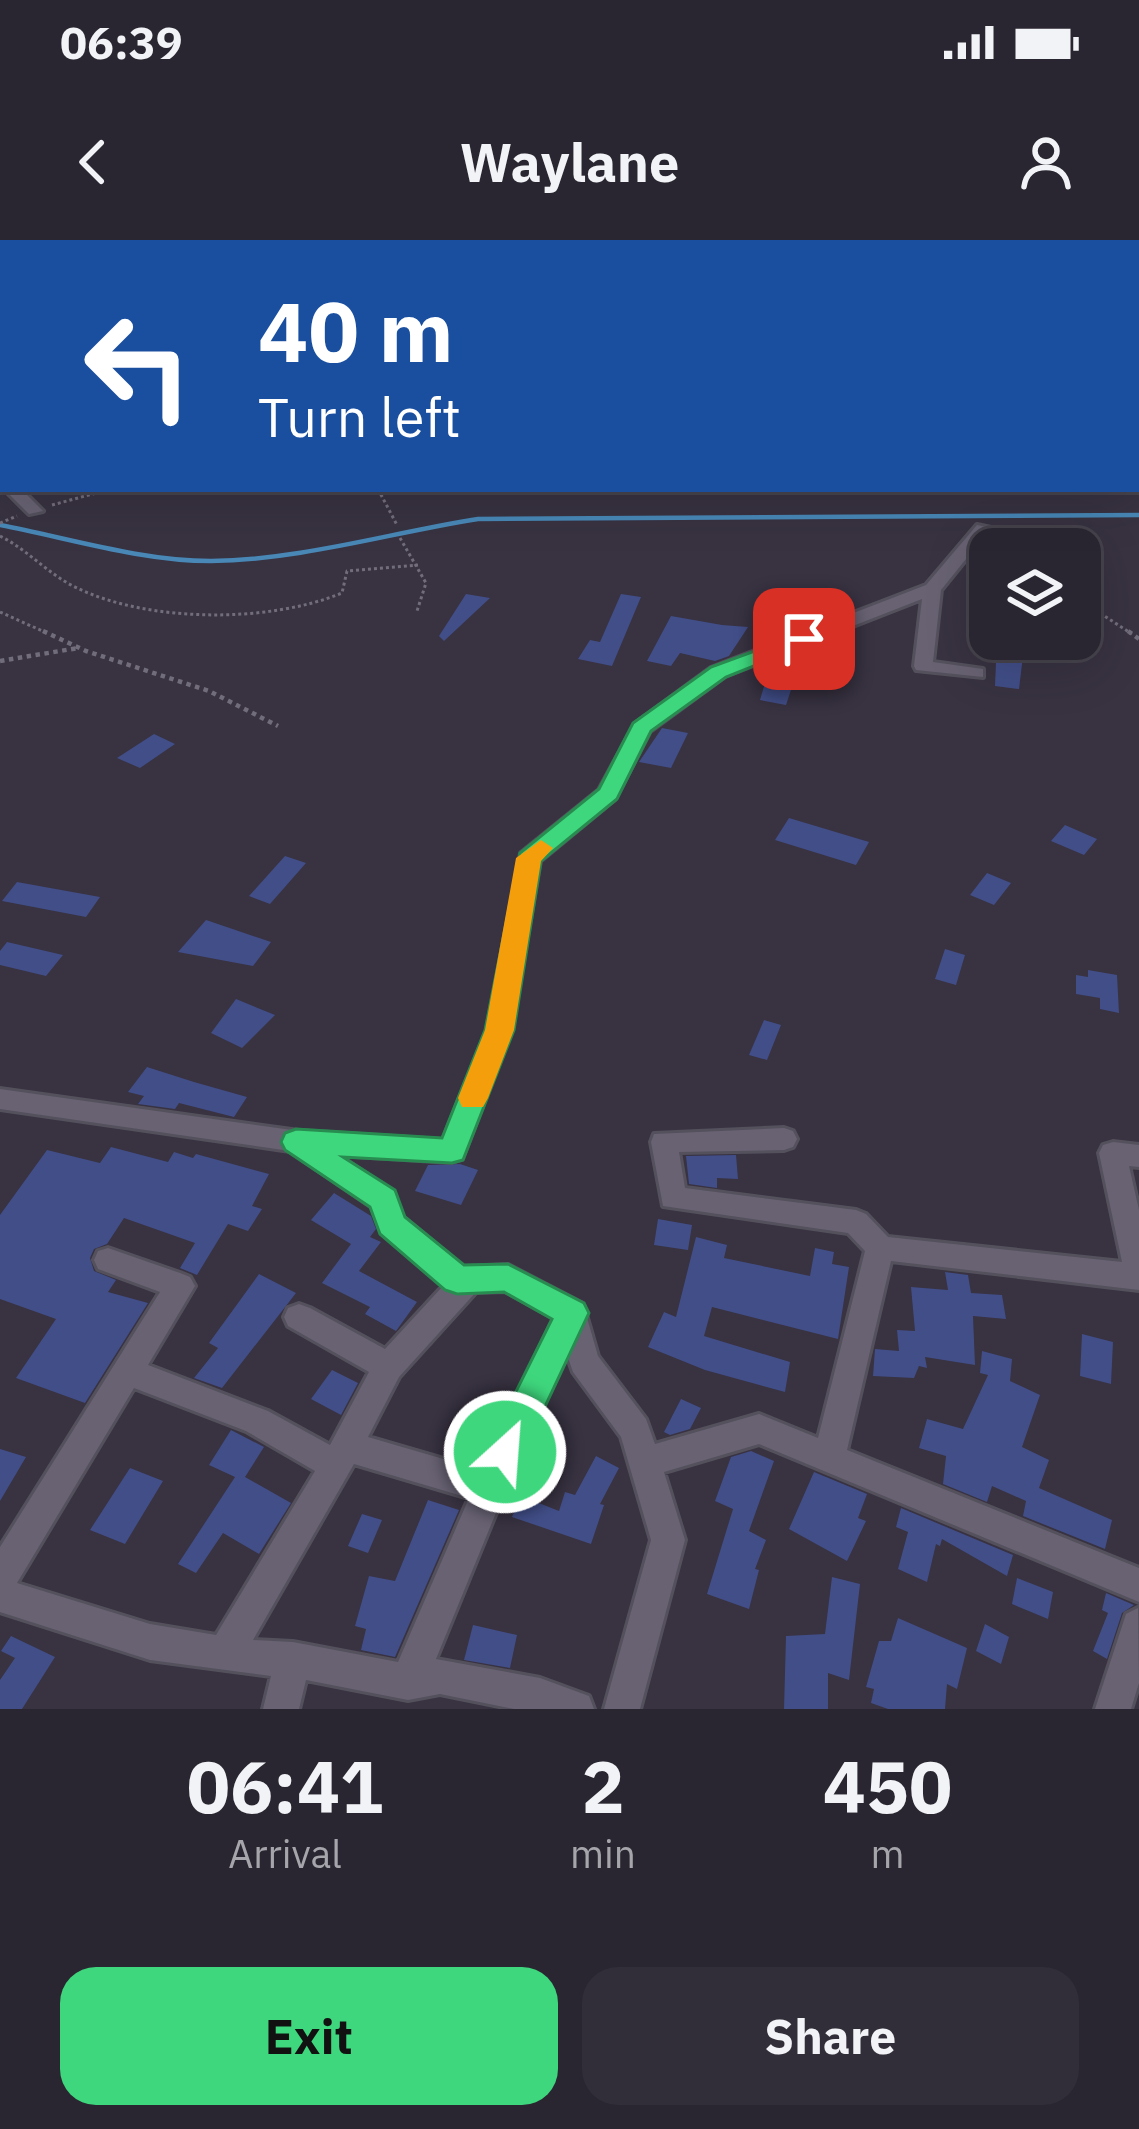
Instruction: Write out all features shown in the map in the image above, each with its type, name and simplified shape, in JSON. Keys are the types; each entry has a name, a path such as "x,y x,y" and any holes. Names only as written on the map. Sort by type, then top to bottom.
{"street":[{"path":"15,492 35,511"},
{"path":"0,1100 296,1142 452,1151 500,1030 529,858 608,794 641,728 718,672 932,589 969,544"},
{"path":"932,589 923,666 976,674"},
{"path":"784,1138 664,1142 674,1198 856,1222 880,1248 1139,1276 1113,1153 1139,1156"},
{"path":"296,1142 383,1199 392,1224 457,1280 508,1278 572,1313 584,1363 635,1430 668,1540 622,1709"},
{"path":"829,1459 880,1248"},
{"path":"0,1580 180,1286 108,1260"},
{"path":"224,1654 342,1456 388,1366 467,1281"},
{"path":"408,1682 572,1313"},
{"path":"299,1317 388,1366"},
{"path":"130,1372 342,1456 490,1489"},
{"path":"644,1463 759,1430 1139,1585"},
{"path":"0,1594 150,1642 293,1660 408,1682 440,1676 540,1696 576,1709"},
{"path":"1113,1709 1139,1626"},
{"path":"281,1709 293,1660"}],"path":[{"path":"35,511 101,492"},
{"path":"380,492 397,525"},
{"path":"0,523 7,520"},
{"path":"0,536 83,591 158,606 242,614 296,611 326,602 342,593 346,571 418,565"},
{"path":"400,538 427,579 427,598 417,611"},
{"path":"0,612 79,648 208,691 278,726"},
{"path":"1101,614 1139,639"},
{"path":"0,661 79,648"}],"building":[{"path":"466,594 490,598 444,641 439,636"},
{"path":"621,594 641,597 612,666 578,659 590,640 600,642"},
{"path":"671,616 748,627 729,656 715,661 680,653 671,666 647,661"},
{"path":"785,657 801,660 786,705 760,700 771,663"},
{"path":"996,660 1022,660 1019,689 995,686"},
{"path":"662,728 688,733 671,768 639,762"},
{"path":"154,734 175,744 140,768 117,758"},
{"path":"789,818 869,842 856,865 775,840"},
{"path":"1065,825 1097,839 1084,855 1051,841"},
{"path":"285,856 306,863 270,904 249,896"},
{"path":"987,873 1011,883 994,905 970,895"},
{"path":"17,882 100,897 86,917 2,901"},
{"path":"206,920 271,942 253,966 178,952"},
{"path":"7,942 63,955 46,976 0,965 0,951"},
{"path":"945,949 965,955 956,985 935,979"},
{"path":"1088,970 1117,975 1119,1013 1100,1009 1100,998 1076,994 1076,975 1088,977"},
{"path":"236,999 275,1015 242,1048 211,1033"},
{"path":"764,1020 781,1025 767,1060 749,1055"},
{"path":"147,1067 247,1097 234,1117 179,1103 175,1109 138,1104 144,1096 128,1092"},
{"path":"111,1147 168,1162 174,1152 193,1158 196,1154 269,1174 252,1206 262,1209 248,1231 228,1224 197,1275 180,1268 195,1243 124,1218 107,1244 94,1249 90,1258 94,1271 116,1280 108,1292 148,1303 85,1403 16,1378 56,1319 0,1299 0,1215 47,1150 100,1163"},
{"path":"736,1155 738,1179 717,1178 717,1188 689,1184 686,1156"},
{"path":"460,1164 478,1170 461,1205 415,1191 428,1165"},
{"path":"334,1193 371,1216 376,1229 370,1237 381,1242 359,1271 417,1302 396,1331 365,1314 370,1307 322,1283 351,1244 311,1220"},
{"path":"658,1219 692,1225 688,1250 654,1245"},
{"path":"696,1237 727,1245 724,1258 810,1276 815,1248 834,1252 832,1264 849,1267 838,1339 712,1307 704,1336 790,1362 785,1392 705,1370 648,1347 664,1312 676,1317"},
{"path":"945,1272 968,1275 971,1293 1002,1295 1006,1319 973,1316 975,1365 925,1357 927,1368 919,1366 914,1378 873,1376 875,1349 899,1351 897,1330 915,1331 911,1287 948,1290"},
{"path":"259,1274 296,1293 222,1388 194,1378 218,1348 209,1343"},
{"path":"1082,1334 1113,1342 1111,1384 1080,1376"},
{"path":"982,1351 1012,1359 1010,1381 1040,1395 1022,1447 1049,1460 1039,1488 1112,1520 1105,1549 1023,1516 1026,1501 992,1486 987,1502 943,1484 946,1456 919,1448 927,1419 963,1429 988,1375 980,1373"},
{"path":"332,1370 358,1383 341,1415 311,1399"},
{"path":"681,1399 701,1408 690,1429 670,1435 664,1432"},
{"path":"231,1430 264,1447 245,1477 291,1503 259,1554 223,1533 196,1573 178,1564 235,1477 209,1465"},
{"path":"0,1449 26,1457 0,1501"},
{"path":"751,1451 774,1461 749,1531 766,1540 755,1569 759,1570 749,1609 707,1594 733,1509 715,1501 731,1457"},
{"path":"596,1456 619,1468 600,1504 604,1505 591,1544 512,1517 521,1496 559,1511 565,1492 575,1495"},
{"path":"130,1468 163,1481 125,1544 90,1530"},
{"path":"814,1472 867,1494 858,1518 866,1521 847,1561 789,1529"},
{"path":"428,1500 459,1510 395,1657 361,1650 366,1629 355,1626 369,1576 395,1581"},
{"path":"901,1508 1013,1555 1007,1576 942,1539 940,1546 936,1544 927,1582 898,1569 908,1532 896,1527"},
{"path":"362,1514 382,1520 368,1553 348,1546"},
{"path":"832,1577 860,1584 849,1680 828,1673 828,1709 784,1709 786,1636 825,1634"},
{"path":"1017,1578 1053,1592 1048,1619 1012,1604"},
{"path":"1106,1593 1134,1605 1122,1613 1107,1659 1093,1651 1108,1613 1102,1610"},
{"path":"898,1618 967,1648 957,1689 947,1684 945,1709 888,1709 871,1703 874,1689 866,1687 879,1641 891,1641"},
{"path":"985,1624 1009,1637 1001,1664 976,1651"},
{"path":"473,1625 517,1635 510,1668 464,1660"},
{"path":"11,1636 55,1657 22,1709 0,1709 0,1680 15,1658 1,1651"}],"waterway":[{"path":"0,525 131,553 211,561 312,551 478,519 1139,515"}],"slow traffic":[{"path":"473,1098 500,1030 529,858 541,848"}],"route":[{"path":"505,1452 572,1313 508,1278 457,1280 392,1224 383,1199 296,1142 452,1151 500,1030 529,858 608,794 641,728 718,672 804,639"}]}
